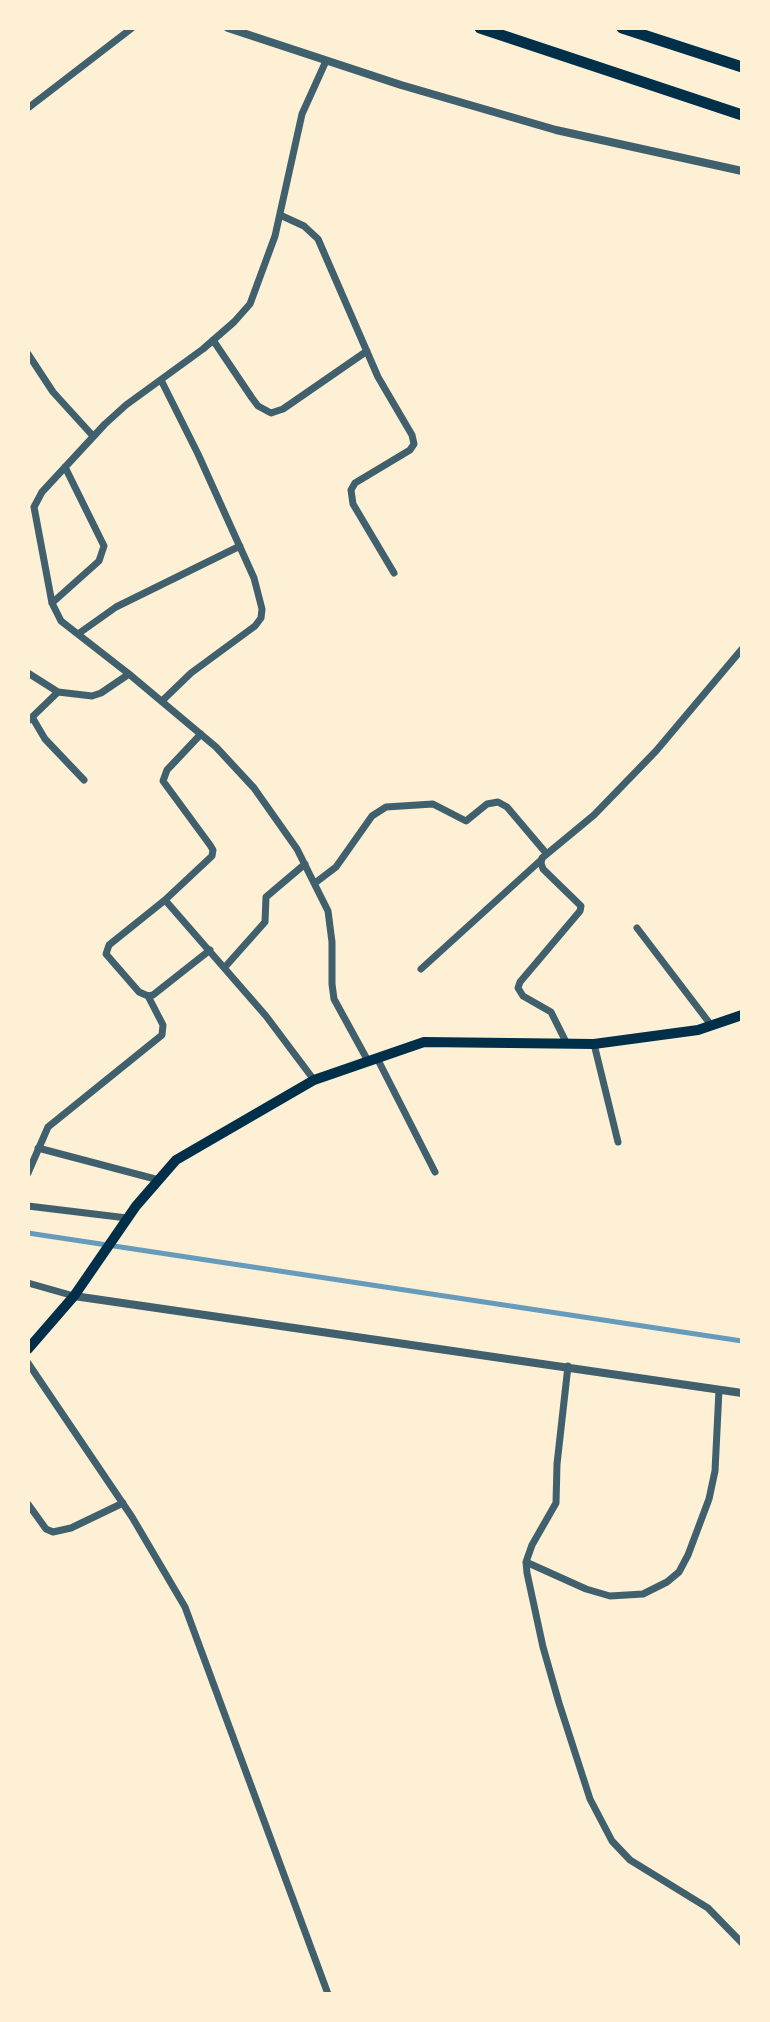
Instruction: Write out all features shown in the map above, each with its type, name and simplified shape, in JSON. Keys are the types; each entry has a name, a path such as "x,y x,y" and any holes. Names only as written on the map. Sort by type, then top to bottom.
{"highway":[{"path":"480,28 742,115"},
{"path":"622,28 742,67"}],"main road":[{"path":"28,1349 74,1296 125,1222 176,1160 314,1080 424,1042 594,1044 698,1030 742,1015"}],"street":[{"path":"28,108 132,28"},
{"path":"228,28 401,85 556,130 742,171"},
{"path":"326,61 302,114 275,236 250,304 213,340 126,405 93,436 31,506 52,603 61,621 201,734 254,788 287,832 328,911 334,999 435,1172"},
{"path":"280,215 304,226 318,239 385,390 412,435 414,444 406,454 355,483 351,490 353,504 394,573"},
{"path":"213,340 252,398 264,411 271,413 283,409 367,351"},
{"path":"28,354 53,392 93,436"},
{"path":"161,380 261,594 261,618 249,632 191,673 162,701"},
{"path":"52,603 99,561 104,546 65,467"},
{"path":"78,634 116,607 240,546"},
{"path":"421,969 544,856 594,815 742,649"},
{"path":"28,673 58,692 92,696 129,674"},
{"path":"58,692 30,719 84,780"},
{"path":"28,1173 48,1127 162,1035 163,1025 148,996 139,992 109,960 107,950 113,941 165,900 212,856 210,845 163,781 167,770 201,734"},
{"path":"315,883 336,867 372,816 386,807 433,804 466,821 487,804 498,802 507,807 544,856 543,869 581,906 518,988 523,996 551,1012 567,1044"},
{"path":"225,967 265,922 266,897 305,864"},
{"path":"165,900 266,1016 314,1080"},
{"path":"637,928 711,1025"},
{"path":"148,996 210,950"},
{"path":"594,1044 618,1142"},
{"path":"38,1148 159,1180"},
{"path":"28,1206 125,1222"},
{"path":"28,1283 74,1296 742,1393"},
{"path":"28,1363 123,1503 185,1607 328,1994"},
{"path":"568,1366 557,1464 556,1503 526,1562 543,1647 563,1717 590,1799 612,1841 630,1860 708,1908 742,1943"},
{"path":"526,1562 586,1589 610,1596 643,1594 679,1572 709,1499 715,1471 719,1390"},
{"path":"28,1504 46,1529 53,1532 71,1528 123,1503"}],"waterway":[{"path":"28,1233 742,1341"}]}
